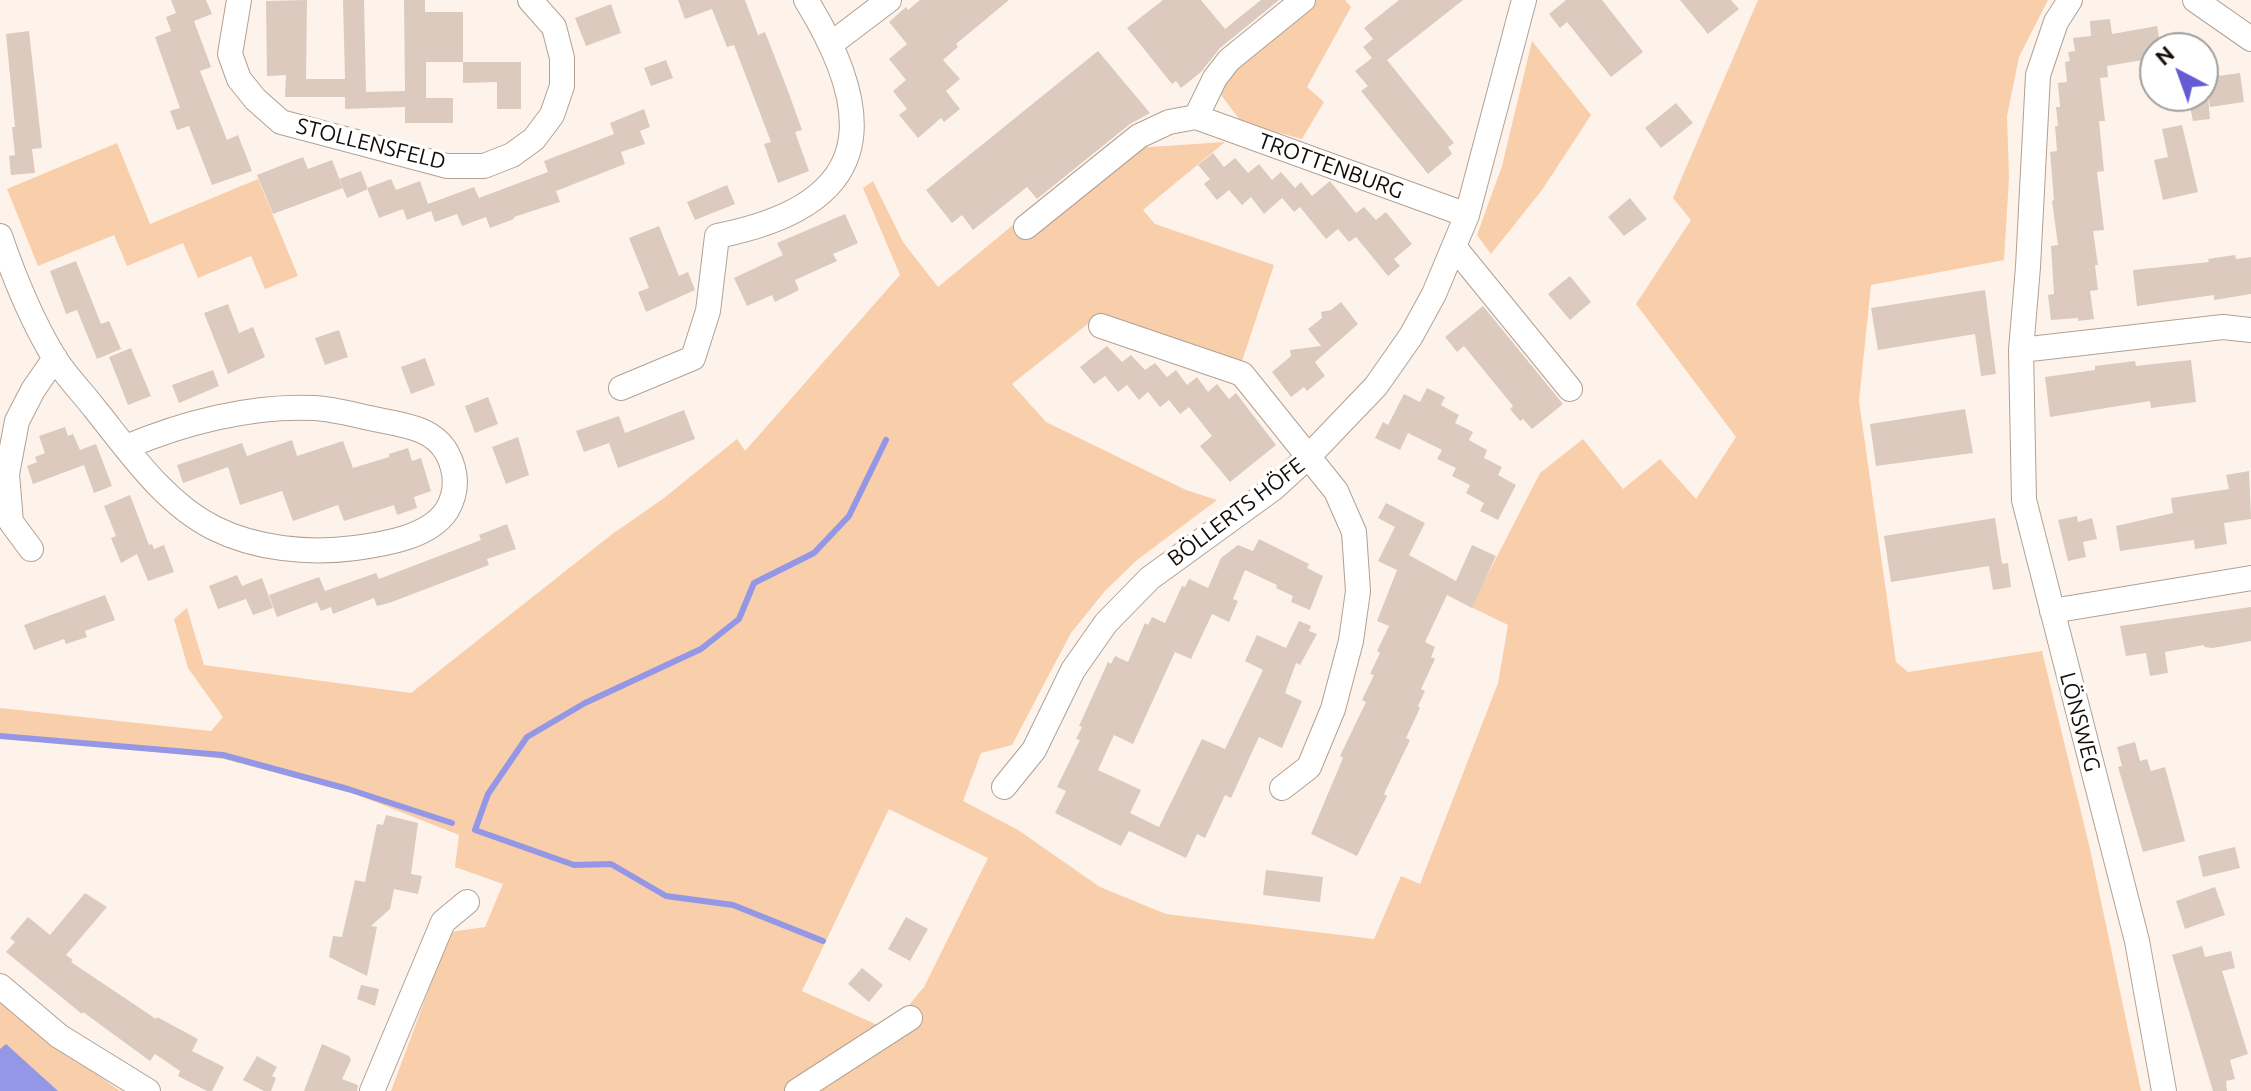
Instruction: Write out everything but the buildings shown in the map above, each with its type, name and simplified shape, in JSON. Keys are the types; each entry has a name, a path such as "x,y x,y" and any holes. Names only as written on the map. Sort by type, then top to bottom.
{"street":[{"name":"STOLLENSFELD","path":"239,0 230,54 239,79 255,99 281,122 447,166 484,166 512,155 534,139 552,115 562,86 562,58 554,27 530,0"},
{"path":"621,388 693,358 708,311 717,236 756,229 816,199 839,175 852,145 849,100 831,44 806,0"},
{"path":"831,44 889,0"},
{"path":"1026,227 1139,136 1169,122 1196,117 1215,78 1229,60 1303,0"},
{"name":"BÖLLERTS HÖFE","path":"1004,787 1034,750 1073,670 1106,623 1150,578 1274,488 1309,456 1376,386 1411,336 1455,248 1467,215 1524,0"},
{"name":"LÖNSWEG","path":"2070,0 2056,22 2038,75 2021,350 2024,500 2137,941 2164,1091"},
{"path":"2195,0 2251,39"},
{"name":"TROTTENBURG","path":"1196,117 1467,215"},
{"path":"0,236 14,279 55,358 126,447 165,492 185,510 215,528 270,547 335,550 374,545 434,526 448,508 456,486 454,466 443,445 428,432 398,423 315,408 218,418 158,434 126,447"},
{"path":"1455,248 1570,389"},
{"path":"1101,326 1242,374 1336,491 1354,532 1358,591 1351,641 1333,709 1309,767 1282,788"},
{"path":"2021,350 2223,327 2251,330"},
{"path":"31,549 11,522 7,474 17,421 55,358"},
{"path":"2052,611 2251,578"},
{"path":"372,1091 443,922 467,902"},
{"path":"0,986 59,1036 148,1091"},
{"path":"797,1091 910,1018"}],"shaded area":[{"path":"1315,0 1345,0 1351,7 1307,87 1324,102 1302,139 1242,123 1216,88"},
{"path":"1758,0 2048,0 2019,57 2007,116 2009,177 2004,260 1871,285 1859,401 1896,662 1908,672 2042,651 2090,849 2141,1091 391,1091 450,932 485,927 503,884 455,867 459,835 355,794 224,759 0,735 0,708 211,731 223,717 188,668 174,619 187,608 204,665 411,693 737,439 745,451 900,275 863,188 873,181 903,242 938,287 1013,225 1021,237 1134,148 1225,142 1143,210 1155,224 1274,265 1241,364 1094,319 1012,384 1046,422 1186,490 1217,500 1137,560 1105,591 1071,633 1012,745 981,753 963,801 1018,830 1100,887 1166,914 1374,939 1401,876 1420,884 1498,683 1508,625 1471,607 1540,473 1583,439 1623,489 1660,459 1696,499 1736,437 1636,304 1691,220 1673,198","holes":["889,809 988,858 924,987 903,1012 882,1027 802,991"]},
{"path":"1532,41 1591,115 1542,190 1491,254 1477,235 1502,166"},
{"path":"117,143 150,224 258,179 298,276 265,289 251,256 198,278 183,243 127,266 114,235 38,266 7,189"},
{"path":"0,998 53,1043 120,1091 0,1091"}],"water":[{"path":"6,1044 58,1091 0,1091 0,1049"}],"waterway":[{"path":"823,941 733,905 666,896 611,864 574,865 475,830 488,794 527,737 585,703 701,649 739,619 754,583 814,553 849,516 886,440"},
{"path":"0,736 223,755 348,789 452,823"}]}
